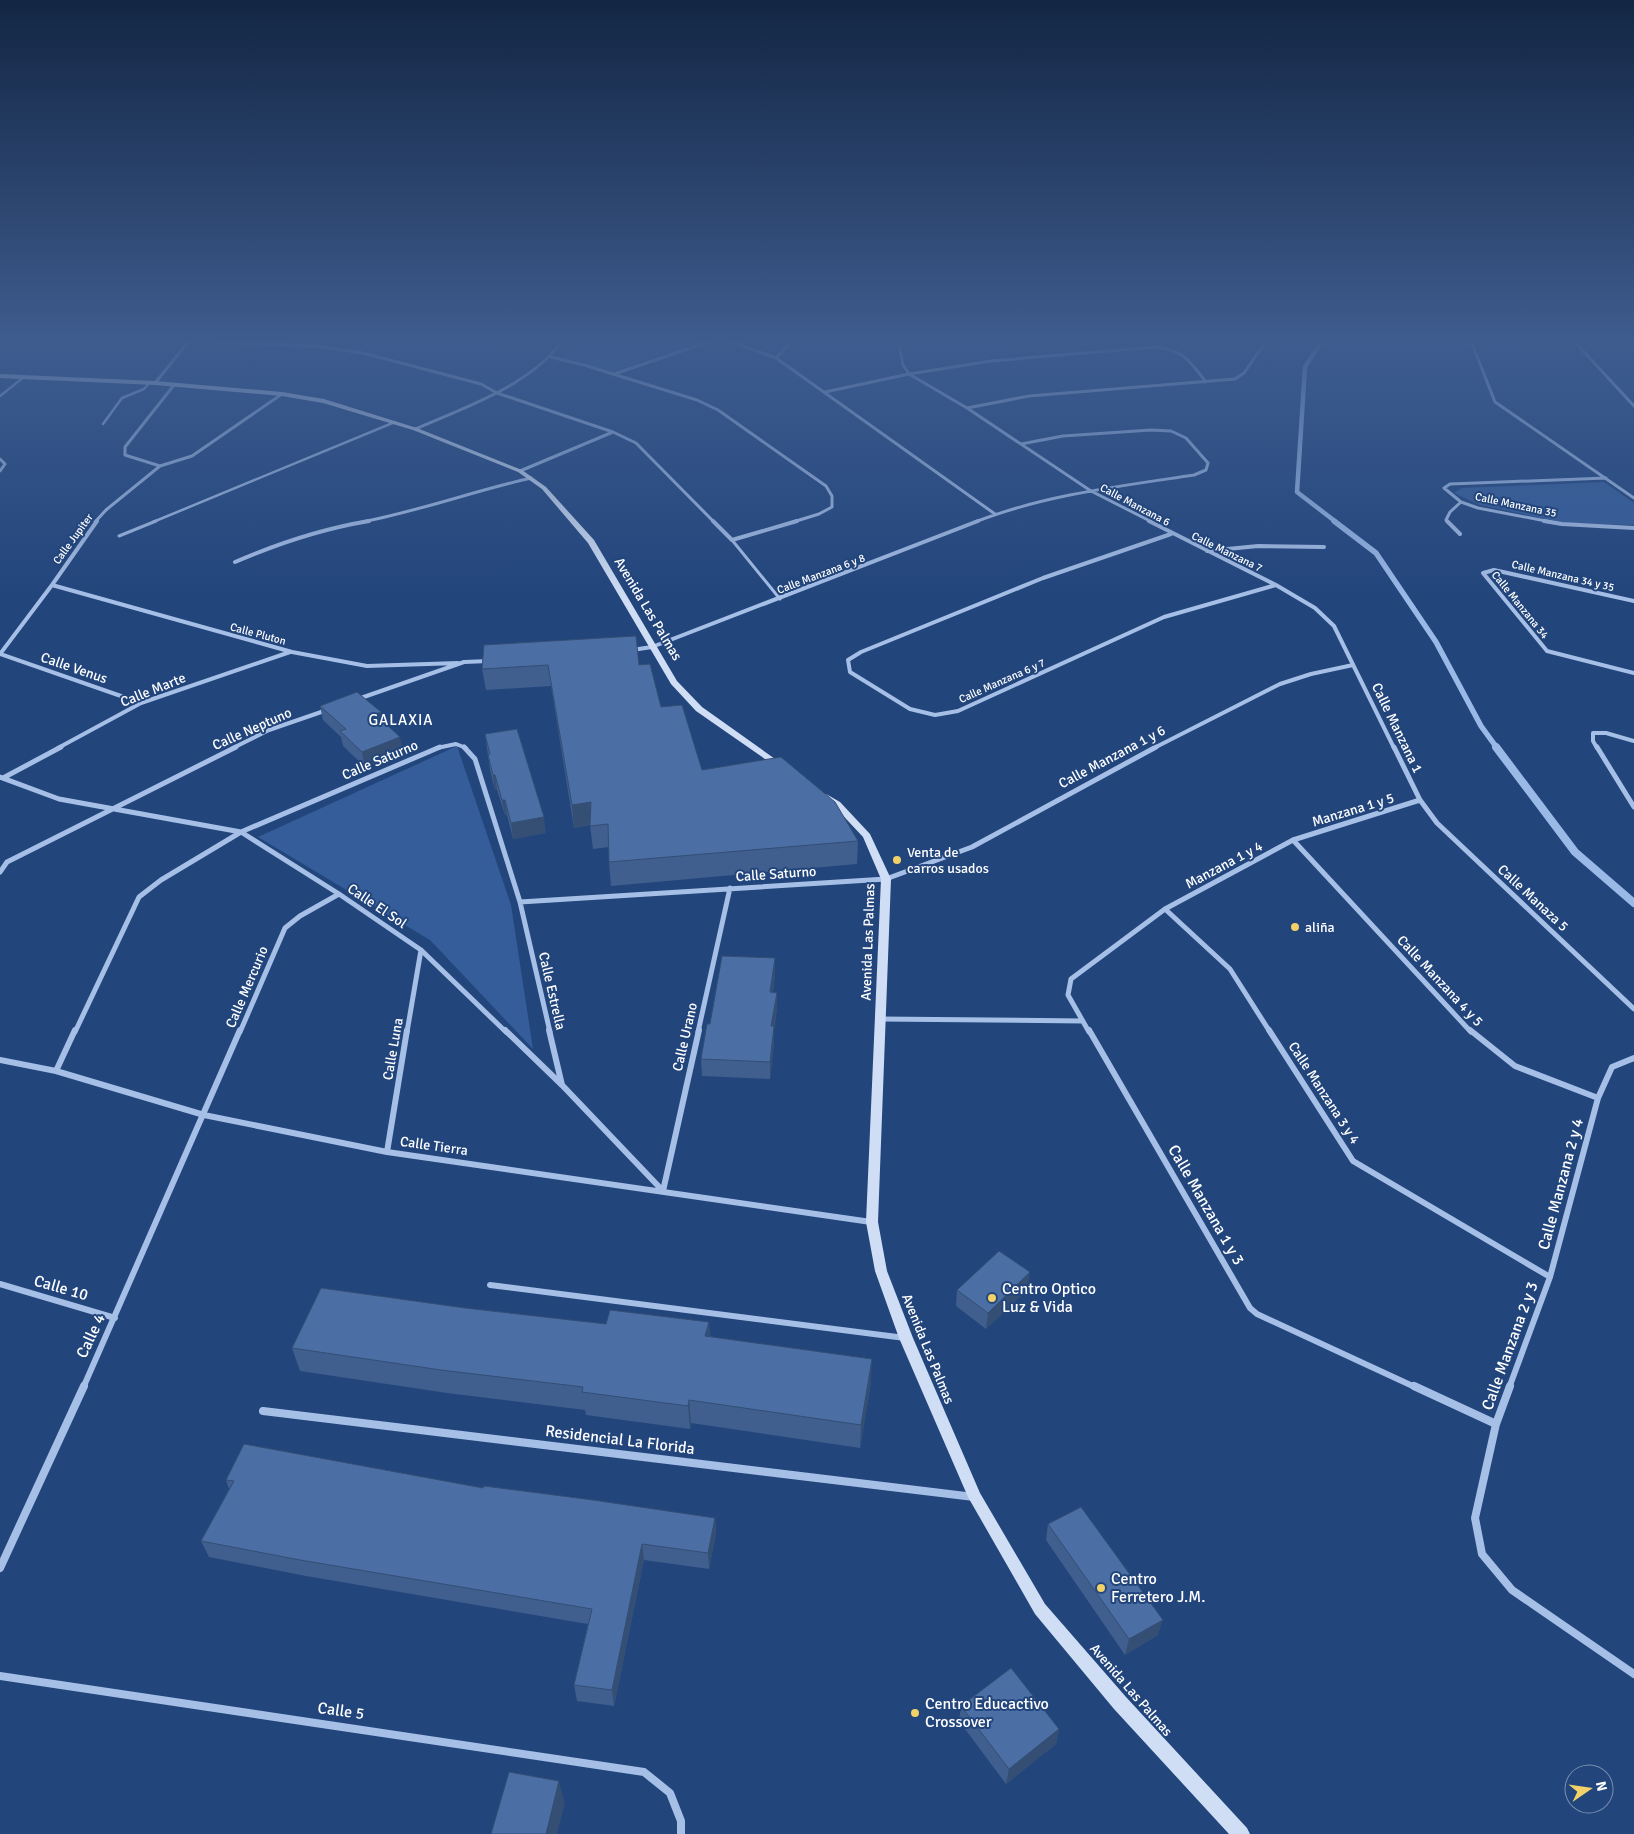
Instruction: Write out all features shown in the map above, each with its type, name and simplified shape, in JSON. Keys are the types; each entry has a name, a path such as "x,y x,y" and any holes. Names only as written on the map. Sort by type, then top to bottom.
{"street":[{"path":"141,427 125,447 124,455 160,466"},
{"name":"Calle Jupiter","path":"0,654 52,585 90,528 106,510 160,466 192,456 235,427"},
{"name":"Avenida Las Palmas","path":"408,427 520,470 544,488 591,542 674,682 700,709 788,770"},
{"path":"415,429 420,427"},
{"path":"597,427 636,443 732,540 819,514 832,506 832,496 826,486 742,427"},
{"path":"873,427 995,514"},
{"name":"Calle Manzana 6","path":"995,427 1091,491 1171,534"},
{"path":"1530,427 1634,498"},
{"name":"Calle Manzana 6 y 8","path":"652,647 780,599 995,514 1091,491 1194,474 1206,470 1208,464 1186,438 1171,431 1151,430 1063,436 1021,444"},
{"path":"520,470 613,432"},
{"path":"0,459 5,464 0,471"},
{"path":"235,562 279,543 318,531 399,515 487,488 531,478"},
{"name":"Calle Manzana 35","path":"1606,478 1450,484 1444,488 1461,502 1478,508 1562,524 1634,528"},
{"path":"1460,534 1446,520 1450,512 1461,502"},
{"name":"Calle Manzana 7","path":"1171,534 1276,585"},
{"name":"Calle Manzana 6 y 7","path":"1171,534 1043,578 860,652 848,660 850,672 910,709 935,715 958,710 1164,617 1276,585"},
{"path":"1206,551 1258,546 1324,546"},
{"name":"Calle Manzana 34 y 35","path":"1488,570 1634,601"},
{"name":"Calle Manzana 34","path":"1488,570 1484,574 1547,651 1634,673"},
{"name":"Calle Pluton","path":"52,585 292,652 367,666 464,662"},
{"path":"1276,585 1315,608 1334,626 1353,665"},
{"path":"625,651 652,647"},
{"name":"Calle Marte","path":"2,777 141,703 292,652"},
{"name":"Calle Venus","path":"0,654 141,703"},
{"path":"353,701 464,662 493,660"},
{"name":"Calle Manzana 1","path":"1353,665 1420,800"},
{"name":"Calle Manzana 1 y 6","path":"886,879 972,847 1190,728 1280,684 1311,674 1353,665"},
{"name":"Calle Neptuno","path":"0,872 7,862 269,730 334,707"},
{"path":"1634,741 1606,733 1593,733 1593,741 1634,807"},
{"name":"Calle Saturno","path":"56,1071 139,897 161,880 241,832 439,747 458,743 469,749 475,759 520,902 886,879"},
{"name":"Calle El Sol","path":"2,777 59,799 241,832 340,894 421,950 562,1085 663,1191"},
{"name":"Avenida Las Palmas","path":"813,787 837,804 867,836 886,879 872,1222 881,1271 906,1338 975,1497 1040,1609 1120,1703 1241,1834"},
{"name":"Manzana 1 y 5","path":"1293,840 1420,800"},
{"name":"Calle Manaza 5","path":"1420,800 1437,824 1634,1009"},
{"name":"Manzana 1 y 4","path":"1165,910 1293,840"},
{"name":"Calle Manzana 4 y 5","path":"1293,840 1472,1033 1515,1066 1598,1098"},
{"name":"Calle Urano","path":"663,1191 730,888"},
{"name":"Calle Mercurio","path":"204,1115 285,928 300,916 340,894"},
{"name":"Calle Estrella","path":"520,902 562,1085"},
{"name":"Calle Manzana 1 y 3","path":"1165,910 1071,980 1068,995 1250,1308 1257,1314 1496,1424"},
{"name":"Calle Manzana 3 y 4","path":"1165,910 1230,969 1353,1161 1550,1277"},
{"name":"Calle Luna","path":"387,1152 421,950"},
{"path":"880,1019 1084,1021"},
{"name":"Calle Manzana 2 y 4","path":"1550,1277 1598,1098 1612,1067 1634,1058"},
{"name":"Calle Tierra","path":"0,1060 56,1071 204,1115 387,1152 872,1222"},
{"name":"Calle 4","path":"0,1568 115,1318 204,1115"},
{"name":"Calle Manzana 2 y 3","path":"1550,1277 1496,1424 1475,1518 1482,1554 1512,1590 1634,1674"},
{"name":"Calle 10","path":"0,1284 115,1318"},
{"path":"490,1285 906,1338"},
{"name":"Residencial La Florida","path":"262,1412 975,1497"},
{"name":"Calle 5","path":"0,1676 616,1766 644,1772 670,1793 681,1820 681,1834"}],"lane":[{"path":"119,536 384,427"},
{"path":"732,540 780,599"}],"shaded area":[{"path":"1604,482 1634,503 1634,525 1564,523 1480,505 1454,493 1462,488"},
{"path":"457,746 511,905 533,1049 430,940 258,837"}],"building":[{"path":"636,636 639,665 650,664 661,707 682,705 702,770 781,757 835,802 858,841 609,862 608,824 590,826 591,802 572,805 548,665 482,669 484,645"},
{"path":"357,692 381,712 375,714 400,737 362,752 340,731 346,729 320,706"},
{"path":"517,729 544,817 511,823 505,800 502,800 495,775 493,775 485,734"},
{"path":"722,956 775,958 770,992 777,993 771,1026 774,1026 770,1062 701,1059 707,1024 710,1024"},
{"path":"999,1251 1030,1272 988,1313 957,1290"},
{"path":"321,1288 465,1308 606,1324 610,1310 709,1322 705,1336 872,1359 861,1425 689,1400 688,1406 582,1392 583,1387 441,1370 292,1348"},
{"path":"244,1444 483,1488 484,1486 593,1500 715,1518 708,1553 642,1544 612,1690 574,1685 592,1609 300,1560 201,1541 234,1481 226,1480"},
{"name":"Centro Ferretero J.M.","path":"1081,1507 1163,1620 1129,1639 1048,1524"},
{"path":"1011,1668 1059,1729 1009,1769 961,1706"},
{"path":"509,1772 559,1781 546,1834 491,1834"}],"waterway":[{"path":"1301,427 1297,492 1336,522"},
{"path":"1334,521 1376,553 1436,642 1481,726 1497,748"},
{"path":"1496,747 1575,852 1634,903"}],"place":[{"name":"Venta de carros usados","path":"897,860"},
{"name":"aliña","path":"1295,927"},
{"name":"Centro Optico Luz & Vida","path":"992,1298"},
{"name":"Centro Ferretero J.M.","path":"1101,1588"},
{"name":"Centro Educactivo Crossover","path":"915,1713"}],"district":[{"name":"GALAXIA","path":"401,720"}]}
